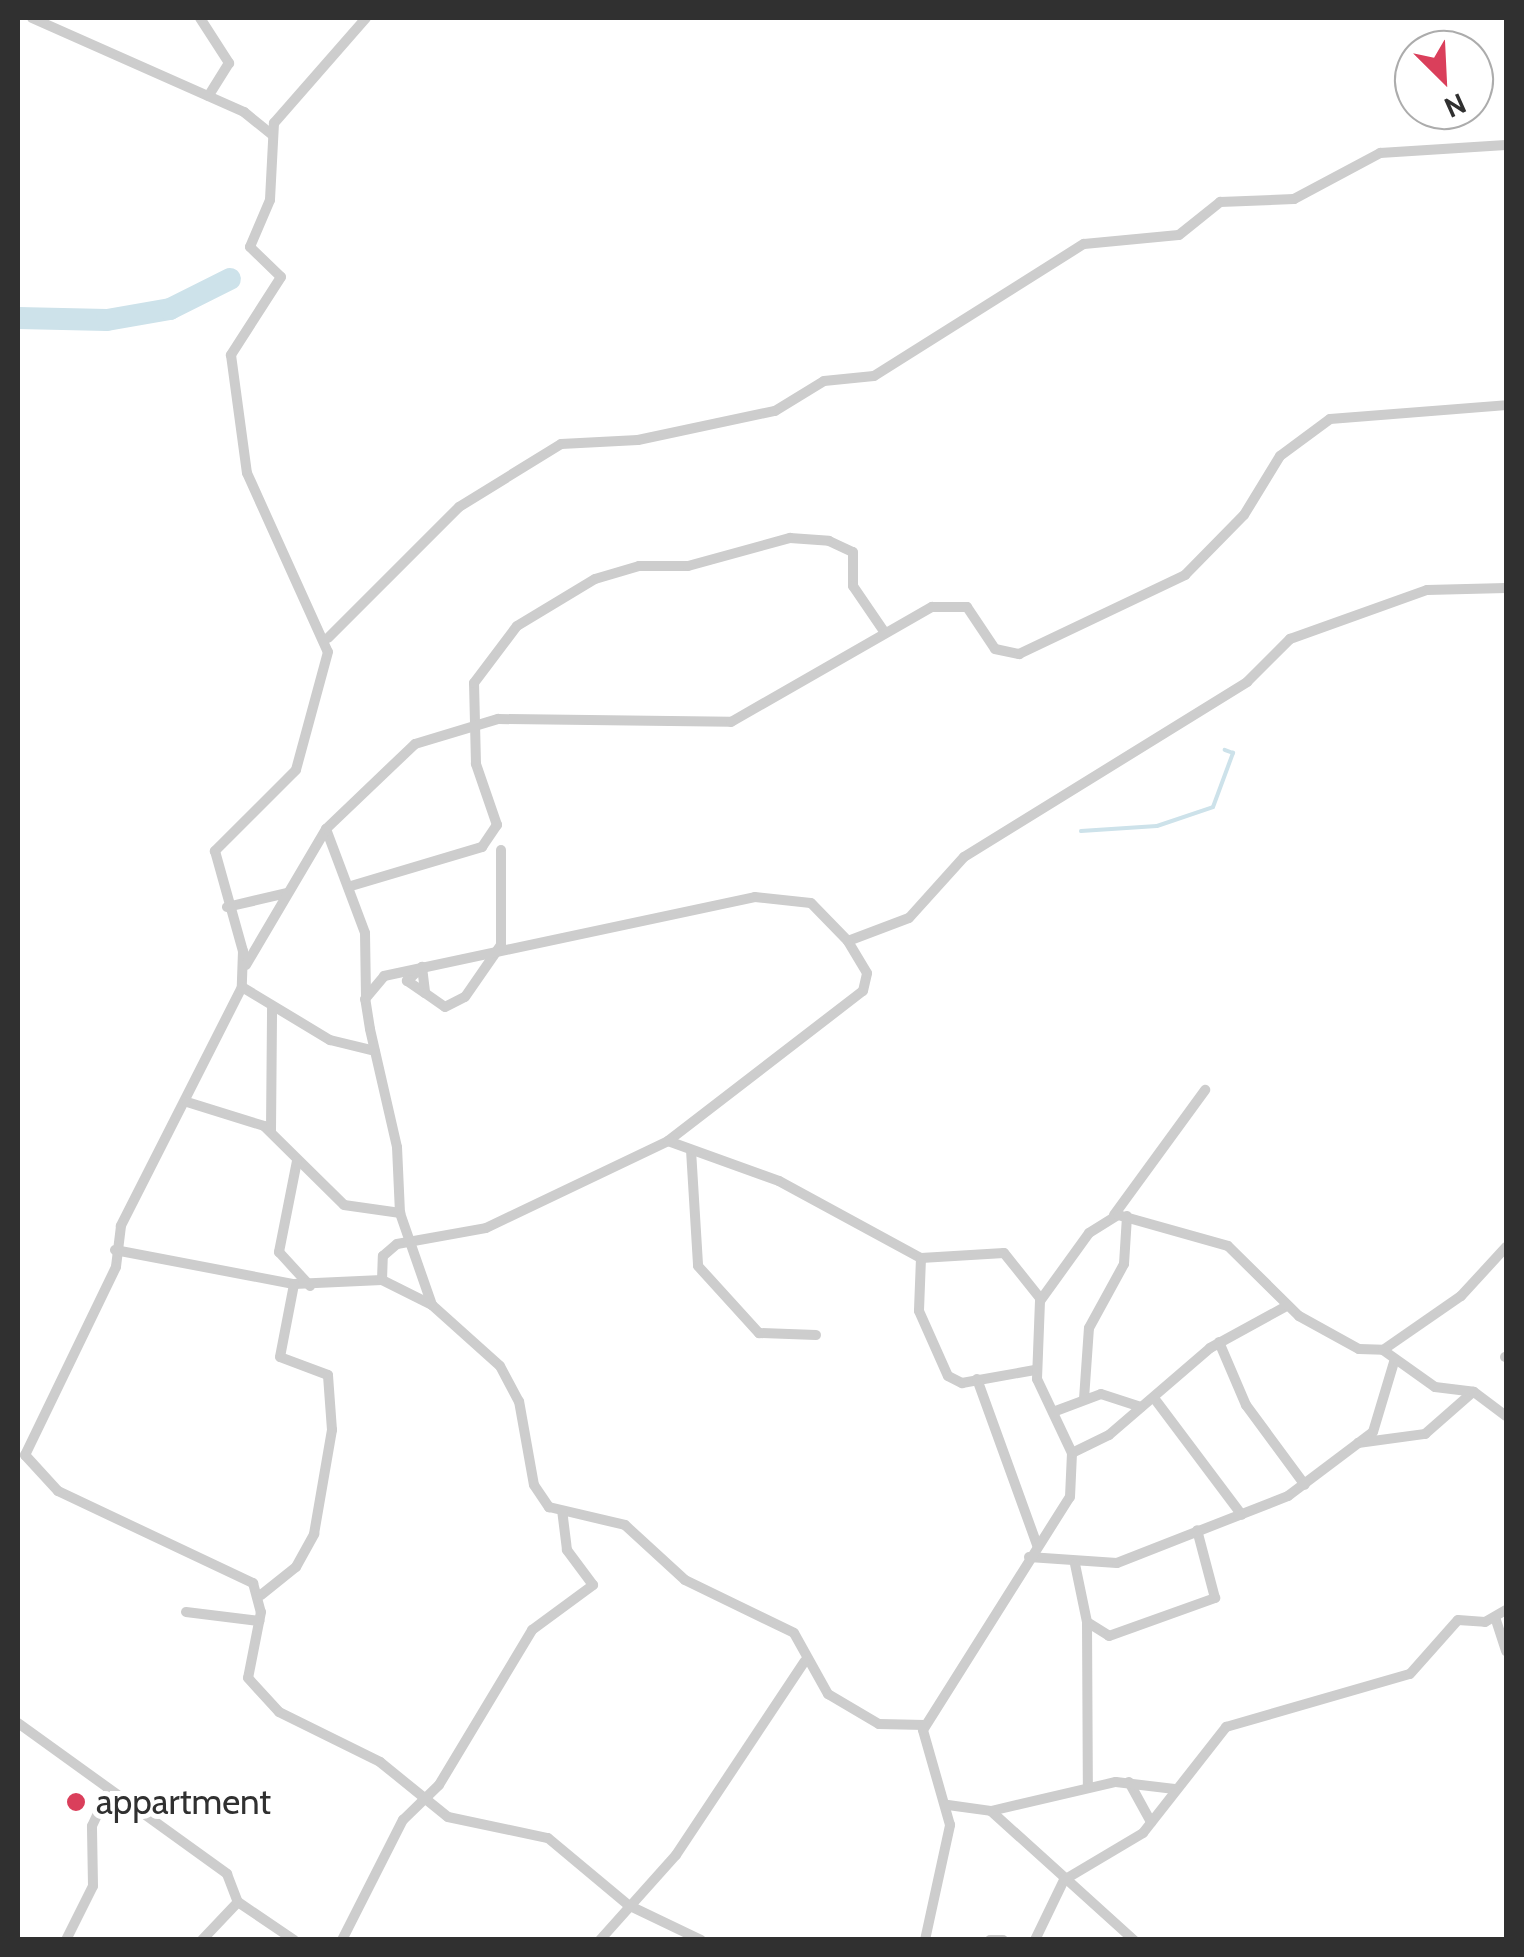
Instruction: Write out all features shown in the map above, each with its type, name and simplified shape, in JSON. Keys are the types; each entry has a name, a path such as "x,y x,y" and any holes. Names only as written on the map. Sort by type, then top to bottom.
{"street":[{"path":"32,18 208,96 272,135"},
{"path":"200,18 229,63 208,96"},
{"path":"328,638 247,472 231,380 232,348 281,276 250,247 270,200 272,135 283,109 366,18"},
{"path":"246,966 226,907 215,851 296,770 328,638 458,507 561,444 638,440 775,410 824,381 874,376 1088,243 1179,235 1216,204 1294,199 1380,153 1506,144"},
{"path":"261,1595 230,1564 58,1491 26,1460 24,1445 116,1266 115,1250 242,987 246,966 326,829 403,753 472,723 731,722 883,630 932,606 967,606 995,648 1019,654 1184,575 1244,516 1280,456 1330,419 1506,406"},
{"path":"351,886 482,847 496,825 472,723 474,683 508,634 595,579 640,566 688,566 796,537 836,543 853,552 854,586 883,630"},
{"path":"848,941 909,918 964,856 1247,682 1297,634 1427,590 1506,588"},
{"path":"326,829 351,886 368,949 365,999 400,1214 432,1304"},
{"path":"425,993 445,1007 466,997 500,945 501,850"},
{"path":"226,907 288,893"},
{"path":"365,999 394,971 500,945 768,896 811,903 848,941 867,973 863,991 668,1141 490,1227 410,1240 384,1254 382,1280"},
{"path":"242,987 330,1040 375,1051"},
{"path":"270,1130 272,1007"},
{"path":"925,1725 978,1654 1028,1557 1070,1497 1072,1454 1035,1370 1040,1298 1114,1215 1204,1090"},
{"path":"186,1102 270,1130 296,1161 344,1205 400,1214"},
{"path":"668,1141 779,1181 921,1258 1004,1253 1040,1298"},
{"path":"692,1150 698,1266 759,1333 816,1335"},
{"path":"296,1161 279,1252 310,1286"},
{"path":"1114,1215 1228,1246 1285,1307 1359,1349 1382,1350 1461,1296 1506,1246"},
{"path":"1084,1399 1089,1328 1124,1264 1127,1216"},
{"path":"115,1250 310,1286 382,1280 432,1304 500,1366 519,1401 534,1485 562,1512 629,1527 682,1578 794,1633 804,1662 828,1694 879,1724 925,1725"},
{"path":"921,1258 917,1299 929,1339 948,1376 977,1379 1035,1370"},
{"path":"294,1284 280,1358 328,1376 332,1430 314,1534 296,1567 261,1595 248,1658 257,1696 380,1762 426,1803 483,1831 548,1838 628,1905 701,1940"},
{"path":"1072,1454 1154,1398 1220,1342 1285,1307"},
{"path":"1220,1342 1246,1405 1305,1485"},
{"path":"1382,1350 1394,1362 1436,1387 1474,1392 1505,1411"},
{"path":"1028,1557 1075,1564 1117,1563 1242,1516 1305,1485 1373,1432 1394,1362"},
{"path":"977,1379 1037,1545"},
{"path":"1358,1443 1425,1434 1474,1392"},
{"path":"1154,1398 1242,1516"},
{"path":"1053,1412 1084,1399 1142,1407"},
{"path":"342,1940 403,1820 426,1803 532,1630 593,1585 567,1550 562,1512"},
{"path":"1084,1640 1215,1598 1197,1530"},
{"path":"1075,1564 1086,1622 1088,1788"},
{"path":"1034,1940 1064,1880 1151,1822 1175,1790 1244,1716 1386,1684 1420,1670 1458,1620 1495,1617 1506,1610"},
{"path":"186,1612 258,1621"},
{"path":"1495,1617 1506,1651"},
{"path":"1086,1622 1101,1634"},
{"path":"600,1940 676,1856 804,1662"},
{"path":"18,1723 79,1759 108,1792 227,1874 238,1902 294,1940"},
{"path":"925,1725 948,1805 942,1885 925,1940"},
{"path":"948,1805 991,1811 1129,1782 1175,1790"},
{"path":"1129,1782 1151,1822"},
{"path":"66,1940 94,1886 92,1826 108,1792"},
{"path":"991,1811 1134,1940"},
{"path":"202,1940 238,1902"},
{"path":"990,1940 1003,1940"}],"waterway":[{"path":"18,318 107,320 170,309 230,279"},
{"path":"1081,831 1157,826 1213,807 1233,753 1225,750"}],"place":[{"name":"appartment","path":"76,1802"}]}
